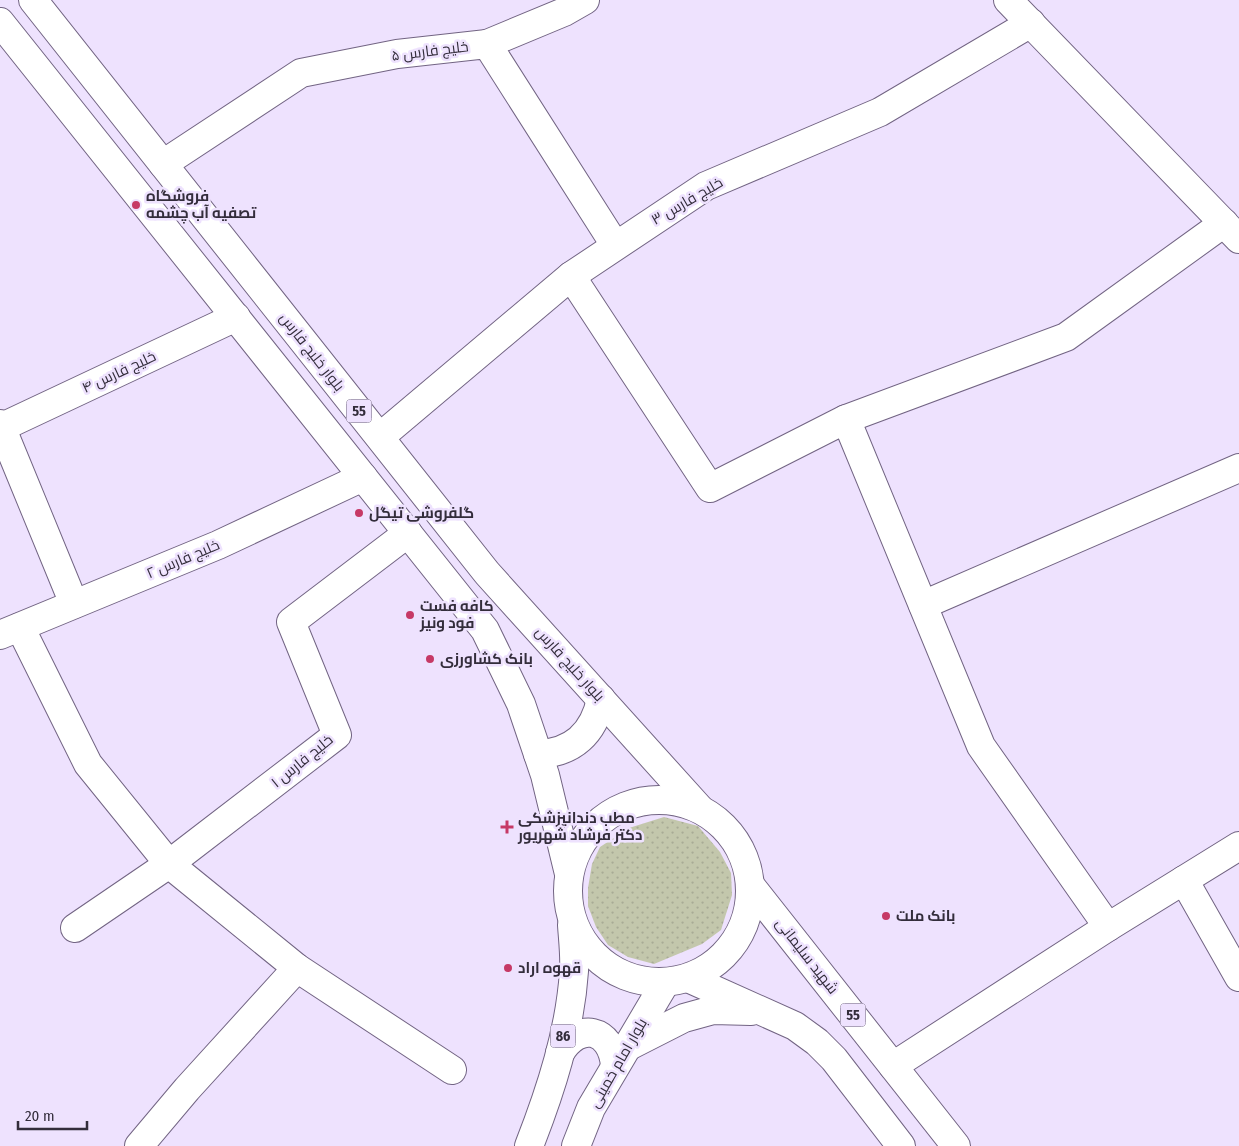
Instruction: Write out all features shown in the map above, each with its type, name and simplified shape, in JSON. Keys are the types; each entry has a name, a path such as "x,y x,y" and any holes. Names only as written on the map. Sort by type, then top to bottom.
{"main road":[{"name":"بلوار خلیج فارس","path":"33,0 487,573 699,808"},
{"path":"487,44 564,12 585,0"},
{"path":"571,276 710,488 846,419 1066,337 1232,231 1008,0"},
{"name":"55","path":"0,22 485,630 522,704 538,754 569,874"},
{"name":"۳ خلیج فارس","path":"380,437 571,276 706,186 880,112 1031,23"},
{"name":"۵ خلیج فارس","path":"164,164 300,74 397,54 487,44 615,245"},
{"name":"۴ خلیج فارس","path":"1,426 236,318"},
{"path":"846,419 981,746 1108,927"},
{"path":"1,426 74,604"},
{"path":"923,605 1239,468"},
{"name":"۲ خلیج فارس","path":"10,631 218,545 363,477"},
{"name":"۱ خلیج فارس","path":"75,928 169,864 337,735 291,622 408,533"},
{"path":"10,631 88,764 169,864 297,968 452,1070"},
{"path":"538,754 563,750 585,736 593,725 601,699"},
{"name":"55","path":"653,799 676,801 699,808 719,822 735,840 746,861 750,885 749,908 737,938 728,951 710,967 677,980 641,981 618,974 598,960 583,942 572,921 567,898 569,874 577,851 590,830 608,815 629,804 653,799"},
{"path":"893,1066 1108,927 1239,846"},
{"path":"1184,880 1239,977"},
{"name":"شهید سلیمانی","path":"750,885 956,1146"},
{"name":"86","path":"529,1146 552,1086 560,1053 573,976 572,921"},
{"path":"139,1146 187,1089 297,968"},
{"name":"55","path":"677,980 767,1013 795,1026 834,1059 901,1146"},
{"name":"بلوار امام خمینی","path":"576,1146 591,1108 620,1056 677,980"},
{"path":"560,1053 567,1040 579,1034 593,1033 606,1039 620,1056 684,1018 713,1010 767,1013"}],"green space":[{"path":"664,817 698,826 720,852 731,873 732,895 721,930 702,944 654,964 628,957 608,945 596,927 588,906 588,888 592,864 600,847 629,828"}],"place":[{"name":"فروشگاه تصفیه آب چشمه","path":"136,205"},
{"name":"گلفروشی تیگل","path":"359,513"},
{"name":"کافه فست فود ونیز","path":"410,615"},
{"name":"بانک کشاورزی","path":"430,659"},
{"name":"مطب دندانپزشکی دکتر فرشاد شهریور","path":"507,827"},
{"name":"بانک ملت","path":"886,916"},
{"name":"قهوه اراد","path":"508,968"}]}
